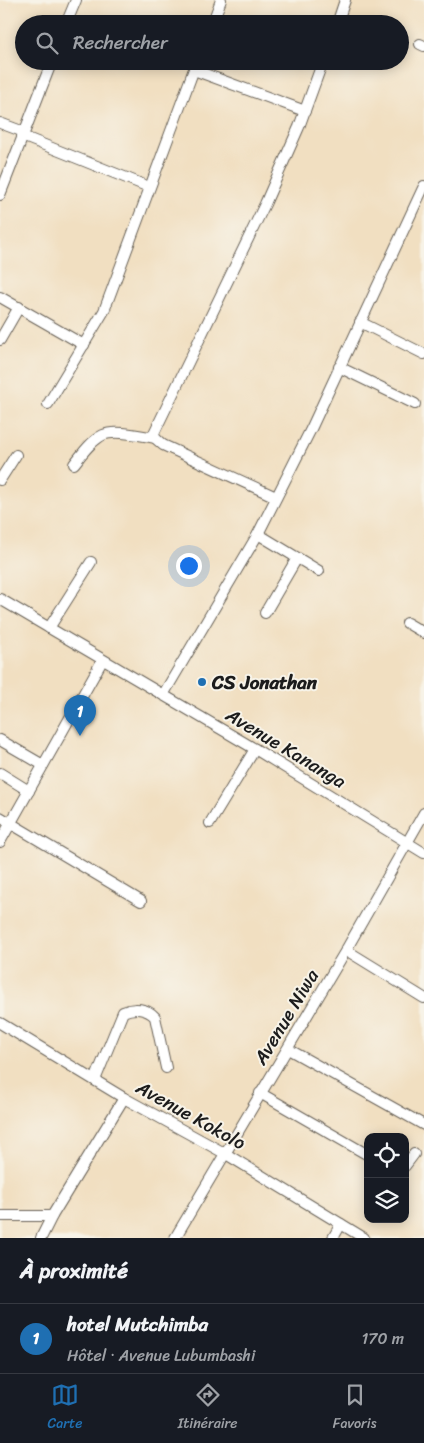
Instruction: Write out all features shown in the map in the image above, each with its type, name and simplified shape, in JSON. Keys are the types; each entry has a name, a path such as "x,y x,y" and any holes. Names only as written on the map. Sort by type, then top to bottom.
{"street":[{"path":"70,15 76,0"},
{"path":"215,15 221,0"},
{"path":"340,15 346,0"},
{"path":"0,194 48,70"},
{"path":"48,404 104,311 193,70"},
{"path":"205,70 305,111"},
{"path":"155,438 155,428 265,204 305,111 320,70"},
{"path":"0,123 149,187"},
{"path":"163,695 258,534 424,186"},
{"path":"0,297 84,346"},
{"path":"0,340 19,307"},
{"path":"360,322 424,354"},
{"path":"339,367 415,404"},
{"path":"74,464 103,435 119,433 155,438 163,445 276,497"},
{"path":"0,480 16,455"},
{"path":"258,534 318,571"},
{"path":"265,613 297,558"},
{"path":"49,628 91,562"},
{"name":"Avenue Kananga","path":"0,599 102,661 255,749 424,852"},
{"path":"407,623 424,633"},
{"path":"0,842 102,661"},
{"path":"0,740 43,765"},
{"path":"210,823 255,749"},
{"path":"0,773 29,791"},
{"name":"Avenue Niwa","path":"175,1238 346,950 424,813"},
{"path":"0,817 141,901"},
{"path":"346,950 424,998"},
{"path":"95,1080 123,1012 135,1007 151,1013 155,1017 166,1068"},
{"name":"Avenue Kokolo","path":"0,1023 124,1098 226,1154 358,1236"},
{"path":"288,1048 424,1125"},
{"path":"260,1093 364,1153"},
{"path":"41,1238 52,1216 124,1098"},
{"path":"409,1161 414,1154"},
{"path":"0,1216 52,1216"},
{"path":"333,1238 341,1224"}],"place":[{"name":"CS Jonathan","path":"202,682"},
{"name":"hotel Mutchimba","path":"80,736"}]}
